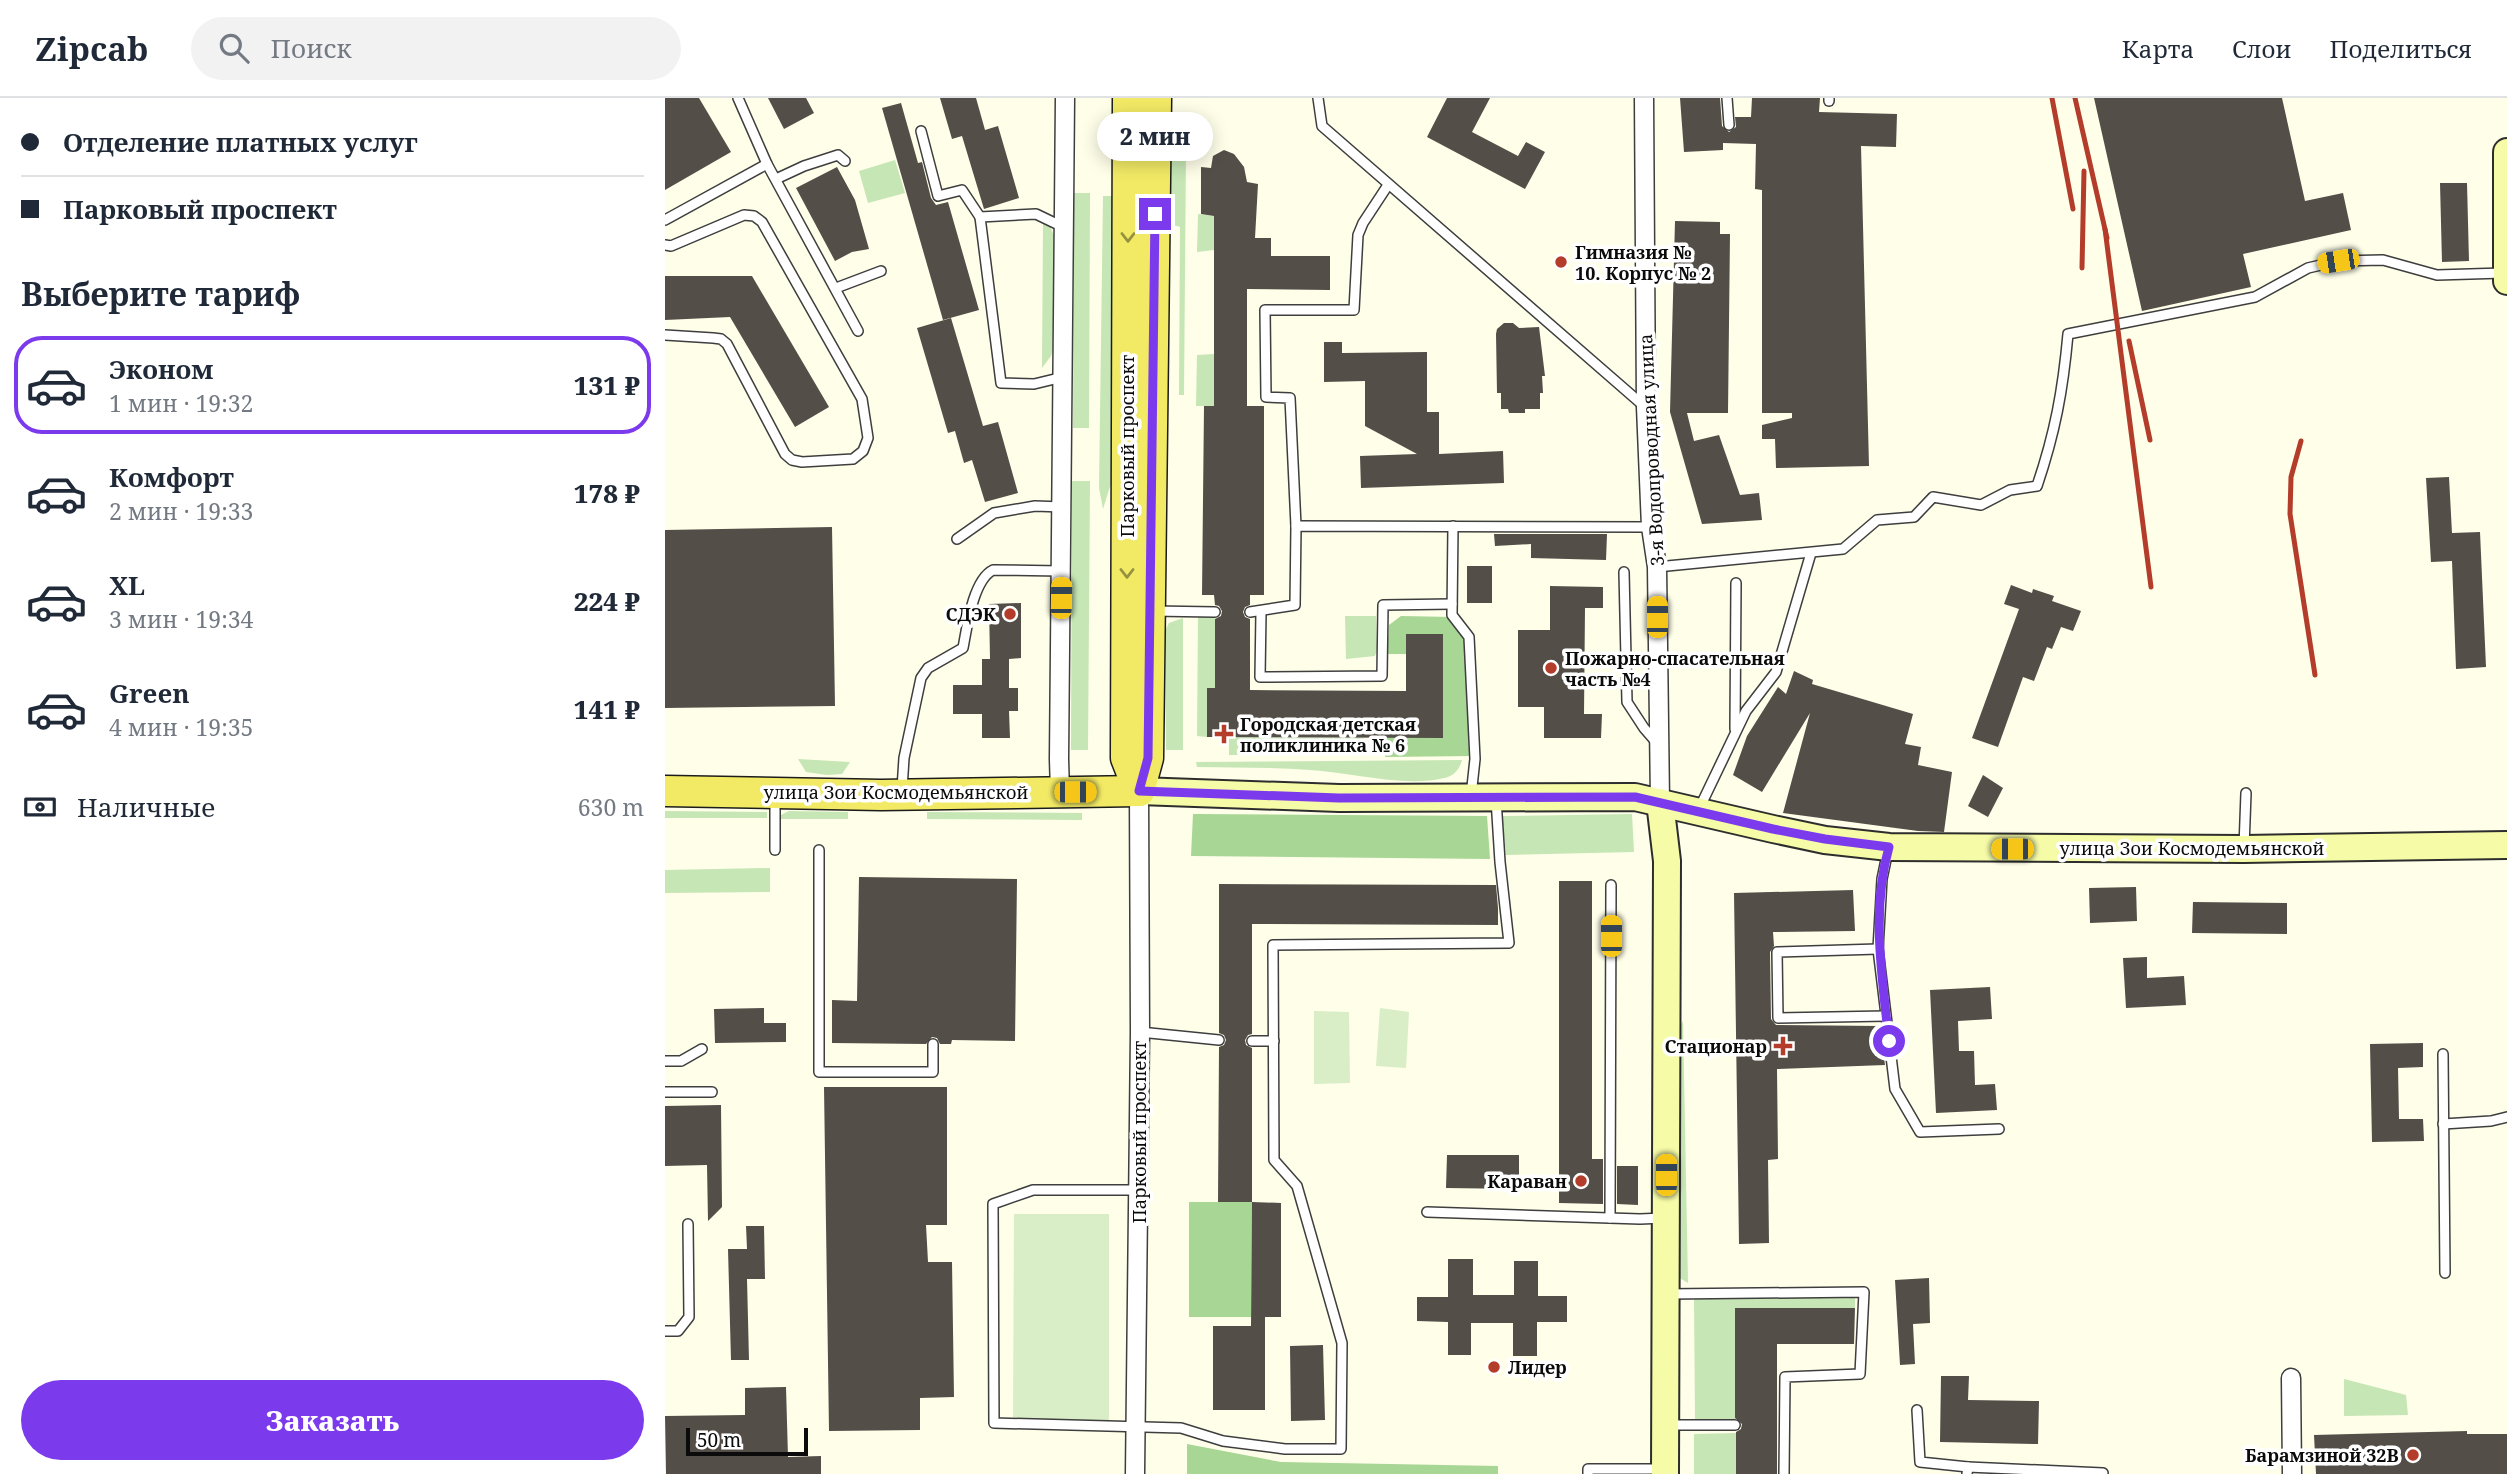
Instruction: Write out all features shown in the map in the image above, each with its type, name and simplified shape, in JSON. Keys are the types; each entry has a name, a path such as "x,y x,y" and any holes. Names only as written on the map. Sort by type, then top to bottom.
{"main road":[{"name":"Парковый проспект","path":"1128,98 1126,758 1139,791"},
{"name":"Парковый проспект","path":"1139,791 1148,758 1156,98"},
{"path":"2507,152 2507,281"},
{"name":"улица Зои Космодемьянской","path":"665,791 902,794 1139,791 1339,798 1635,797 1812,837 1889,847 2244,849 2507,845"},
{"path":"1660,802 1667,862 1665,1472"}],"street":[{"path":"1060,792 1065,98"},
{"name":"3-я Водопроводная улица","path":"1644,98 1646,407 1651,527 1657,567 1660,802"},
{"name":"Парковый проспект","path":"1135,1474 1140,1032 1139,791"},
{"path":"2291,1378 2292,1474"}],"lane":[{"path":"738,98 767,164 858,331"},
{"path":"1318,98 1322,126 1646,407"},
{"path":"1727,98 1729,125"},
{"path":"921,131 938,196 962,190 980,217 1001,383 1034,384 1063,377"},
{"path":"776,179 838,155 845,161"},
{"path":"665,220 767,164"},
{"path":"1388,185 1366,217 1358,235 1354,310 1265,310 1266,397 1290,398 1296,526 1295,605 1256,612 1260,677 1382,676 1383,605 1452,604"},
{"path":"980,217 1036,214 1063,227"},
{"path":"665,244 671,246 744,215 754,216 762,222 862,399 868,438 863,451 853,459 802,462 792,460 785,454 727,344 721,339 665,335"},
{"path":"1657,567 1843,548 1877,520 1914,517 1933,497 1982,505 2010,490 2037,486 2061,400 2068,334 2255,297 2308,268 2329,262 2383,260 2437,275 2507,273"},
{"path":"835,288 881,271"},
{"path":"957,539 994,513 1035,506 1062,507"},
{"path":"1296,526 1651,527"},
{"path":"1139,1190 1033,1190 993,1204 993,1423 1181,1428 1223,1441 1285,1449 1341,1449 1342,1343 1297,1186 1274,1160 1273,945 1509,943 1500,862 1475,759 1469,637 1452,615 1453,526"},
{"path":"1698,810 1746,711 1776,672 1811,553"},
{"path":"902,794 904,758 921,678 928,668 963,648 980,582 993,570 1061,571"},
{"path":"1624,572 1626,702 1658,745"},
{"path":"1735,731 1736,583"},
{"path":"1151,611 1215,612"},
{"path":"775,792 775,850"},
{"path":"2244,849 2246,793"},
{"path":"1889,847 1883,869 1878,949 1895,1089 1920,1132 1999,1129"},
{"path":"819,850 819,1072 933,1072 933,1044"},
{"path":"1610,1218 1611,885"},
{"path":"1878,949 1777,952 1778,1017 1887,1016"},
{"path":"1140,1032 1219,1040"},
{"path":"1252,1041 1274,1041"},
{"path":"665,1062 681,1062 702,1049"},
{"path":"2443,1054 2445,1273"},
{"path":"665,1092 712,1093"},
{"path":"2443,1124 2491,1121 2507,1117"},
{"path":"1427,1212 1666,1218"},
{"path":"665,1331 678,1332 689,1317 688,1224"},
{"path":"1666,1294 1864,1292 1860,1374 1785,1377 1780,1425 1784,1474"},
{"path":"1917,1410 1920,1462 1968,1471 2103,1473"},
{"path":"1666,1425 1735,1425"},
{"path":"1588,1474 1588,1469 1665,1472"}],"green space":[{"path":"1168,151 1186,152 1184,395 1179,395 1180,227 1167,223"},
{"path":"895,160 905,193 868,203 859,171"},
{"path":"1074,193 1090,193 1089,428 1073,428"},
{"path":"1103,196 1116,196 1113,477 1103,509 1099,488"},
{"path":"1198,214 1214,216 1214,250 1197,252"},
{"path":"1043,223 1050,227 1055,237 1055,341 1051,356 1042,368"},
{"path":"1214,354 1214,406 1196,406 1197,355"},
{"path":"1072,481 1090,481 1088,750 1071,750"},
{"path":"1215,616 1215,688 1207,688 1207,737 1197,736 1198,617"},
{"path":"1345,616 1376,616 1375,656 1346,659"},
{"path":"1401,616 1452,617 1468,639 1471,756 1385,757 1385,738 1443,634 1406,634 1406,654 1387,654 1389,625"},
{"path":"1183,618 1183,750 1166,750 1165,631 1169,623"},
{"path":"1229,737 1364,738 1363,755 1229,755"},
{"path":"798,759 850,762 842,774 827,775 806,772"},
{"path":"1462,760 1458,770 1451,776 1429,781 1296,769 1197,767 1196,762"},
{"path":"665,811 767,812 767,818 665,818"},
{"path":"789,811 848,812 848,819 780,819 781,815"},
{"path":"927,812 1082,813 1082,820 927,819"},
{"path":"1193,814 1487,816 1490,859 1191,856"},
{"path":"1632,814 1634,852 1506,855 1502,816"},
{"path":"770,868 770,892 665,893 665,870"},
{"path":"1380,1008 1409,1012 1406,1068 1376,1066"},
{"path":"1314,1011 1349,1012 1350,1083 1314,1084"},
{"path":"1683,1021 1688,1283 1678,1277 1677,1031"},
{"path":"1189,1202 1252,1202 1251,1317 1189,1317"},
{"path":"1014,1214 1109,1214 1109,1421 1013,1421"},
{"path":"1694,1297 1855,1298 1855,1308 1735,1308 1735,1421 1695,1421"},
{"path":"2344,1379 2406,1395 2408,1415 2344,1416"},
{"path":"1736,1433 1736,1474 1694,1474 1694,1434"},
{"path":"1187,1444 1281,1462 1498,1466 1498,1474 1187,1474"}],"building":[{"path":"665,98 699,98 731,152 665,190"},
{"path":"768,98 806,98 814,113 784,129"},
{"path":"940,98 976,98 985,130 998,126 1019,198 984,209 962,136 952,139"},
{"path":"1447,98 1490,98 1472,132 1518,156 1526,142 1545,152 1525,189 1427,137"},
{"path":"1680,98 1720,98 1722,126 1729,132 1736,127 1735,117 1751,117 1752,98 1820,98 1819,112 1897,114 1896,147 1861,146 1869,466 1776,468 1775,439 1762,439 1762,425 1792,418 1792,413 1762,413 1762,190 1755,189 1756,144 1723,143 1723,150 1684,152"},
{"path":"2094,98 2282,98 2305,201 2343,193 2351,230 2243,254 2251,287 2142,311"},
{"path":"901,103 918,163 922,162 931,198 936,205 948,202 979,310 943,320 882,108"},
{"path":"1224,150 1234,154 1244,167 1247,182 1258,184 1255,238 1271,238 1271,256 1330,256 1330,290 1247,289 1247,406 1264,406 1264,595 1250,595 1250,605 1245,607 1243,612 1245,617 1250,619 1250,690 1406,691 1406,634 1443,634 1443,738 1207,737 1207,688 1215,688 1215,619 1221,616 1222,611 1215,605 1214,595 1202,595 1204,406 1214,406 1214,216 1201,214 1201,167 1211,168 1213,156"},
{"path":"837,167 855,200 869,249 852,252 835,261 796,188"},
{"path":"2440,183 2467,183 2469,261 2442,262"},
{"path":"1675,221 1720,222 1720,234 1730,234 1728,413 1687,413 1694,441 1719,435 1740,495 1759,493 1762,520 1702,524 1670,412"},
{"path":"665,276 752,276 829,407 795,427 730,317 665,320"},
{"path":"951,318 983,426 998,422 1018,493 985,502 972,460 964,463 955,431 948,433 917,328"},
{"path":"1504,323 1513,323 1519,328 1539,327 1545,376 1542,376 1540,409 1509,413 1508,409 1501,409 1501,393 1497,393 1496,334 1497,329"},
{"path":"1324,342 1342,342 1342,353 1427,352 1427,412 1439,412 1439,454 1503,451 1504,483 1361,488 1360,456 1417,454 1365,426 1365,381 1324,382"},
{"path":"2449,477 2452,533 2480,532 2486,667 2456,669 2452,561 2431,562 2426,478"},
{"path":"832,527 835,706 665,708 665,530"},
{"path":"1494,534 1607,534 1606,560 1531,558 1531,544 1495,546"},
{"path":"1467,566 1492,566 1492,603 1467,603"},
{"path":"2011,585 2032,593 2033,589 2054,596 2052,601 2081,611 2073,631 2061,627 2052,649 2047,647 2034,681 2023,677 1998,747 1972,738 2019,609 2004,604"},
{"name":"Пожарно-спасательная часть №4","path":"1550,586 1603,587 1603,608 1585,608 1584,714 1602,714 1601,738 1544,738 1544,707 1518,707 1518,630 1550,630"},
{"path":"1021,603 1021,658 1009,659 1009,688 1018,688 1018,711 1009,711 1010,738 982,738 982,714 953,714 953,685 982,685 982,659 990,659 989,604"},
{"path":"1794,671 1813,680 1812,684 1913,714 1905,744 1921,747 1918,765 1952,772 1944,832 1783,813 1810,713 1762,792 1733,775 1747,736 1778,687 1786,694"},
{"path":"1983,775 2003,788 1988,817 1968,806"},
{"path":"859,877 1017,879 1015,1041 952,1040 951,1044 940,1044 937,1038 932,1037 926,1044 832,1043 832,1000 857,1001"},
{"path":"1559,881 1592,881 1592,1159 1603,1159 1603,1204 1559,1203"},
{"path":"1219,884 1496,885 1498,925 1252,924 1252,1034 1245,1040 1246,1045 1252,1048 1252,1202 1218,1202 1219,1047 1224,1045 1226,1040 1224,1035 1219,1033"},
{"path":"2136,887 2137,921 2090,923 2089,888"},
{"path":"1853,890 1855,931 1773,932 1774,946 1770,952 1771,1019 1776,1025 1880,1026 1885,1065 1777,1069 1778,1159 1768,1160 1769,1243 1739,1244 1734,893"},
{"path":"2193,902 2287,903 2287,934 2192,933"},
{"path":"2147,957 2147,978 2184,976 2186,1005 2126,1008 2123,958"},
{"path":"1990,987 1992,1019 1958,1021 1959,1051 1974,1051 1975,1085 1995,1084 1997,1110 1936,1113 1930,990"},
{"path":"764,1008 764,1023 786,1023 786,1042 715,1043 714,1009"},
{"path":"2423,1043 2423,1067 2398,1068 2399,1119 2423,1119 2424,1141 2372,1142 2370,1044"},
{"path":"824,1087 947,1087 947,1225 926,1225 928,1262 952,1262 954,1397 920,1398 920,1430 829,1431"},
{"path":"721,1105 722,1207 708,1221 707,1165 665,1166 665,1106"},
{"path":"1447,1155 1519,1155 1519,1189 1446,1188"},
{"path":"1617,1166 1638,1166 1638,1205 1617,1204"},
{"path":"1252,1202 1281,1203 1281,1317 1265,1317 1265,1410 1213,1410 1213,1326 1251,1326"},
{"path":"746,1226 764,1226 765,1279 747,1279 749,1360 731,1360 728,1249 747,1249"},
{"path":"1448,1259 1473,1259 1473,1295 1514,1295 1514,1261 1538,1261 1538,1296 1567,1296 1567,1322 1537,1322 1537,1356 1513,1356 1513,1323 1471,1323 1471,1355 1448,1355 1448,1322 1417,1321 1417,1297 1448,1297"},
{"path":"1929,1278 1930,1323 1913,1324 1915,1364 1900,1365 1895,1280"},
{"path":"1735,1308 1855,1308 1854,1344 1777,1344 1777,1474 1736,1474 1736,1432 1741,1429 1742,1424 1735,1418"},
{"path":"1323,1345 1325,1420 1291,1421 1290,1346"},
{"path":"1941,1376 1969,1376 1968,1400 2039,1401 2038,1444 1940,1442"},
{"path":"786,1387 788,1457 821,1456 821,1474 666,1474 665,1416 745,1415 745,1388"},
{"name":"Барамзиной 32В","path":"2467,1431 2467,1434 2507,1434 2507,1474 2316,1474 2314,1435"}],"railway":[{"path":"2052,98 2073,209"},
{"path":"2075,98 2107,238"},
{"path":"2082,268 2084,171"},
{"path":"2105,229 2151,587"},
{"path":"2129,341 2150,440"},
{"path":"2301,441 2291,477 2290,514 2315,675"}],"place":[{"name":"Гимназия № 10. Корпус № 2","path":"1561,262"},
{"name":"СДЭК","path":"1010,614"},
{"name":"Пожарно-спасательная часть №4","path":"1551,668"},
{"name":"Городская детская поликлиника № 6","path":"1224,734"},
{"name":"Стационар","path":"1783,1046"},
{"name":"Караван","path":"1581,1181"},
{"name":"Лидер","path":"1494,1367"},
{"name":"Барамзиной 32В","path":"2413,1455"}],"route":[{"path":"1155,214 1148,758 1139,791 1339,798 1635,797 1773,829 1889,847 1883,869 1878,949 1889,1041"}]}
